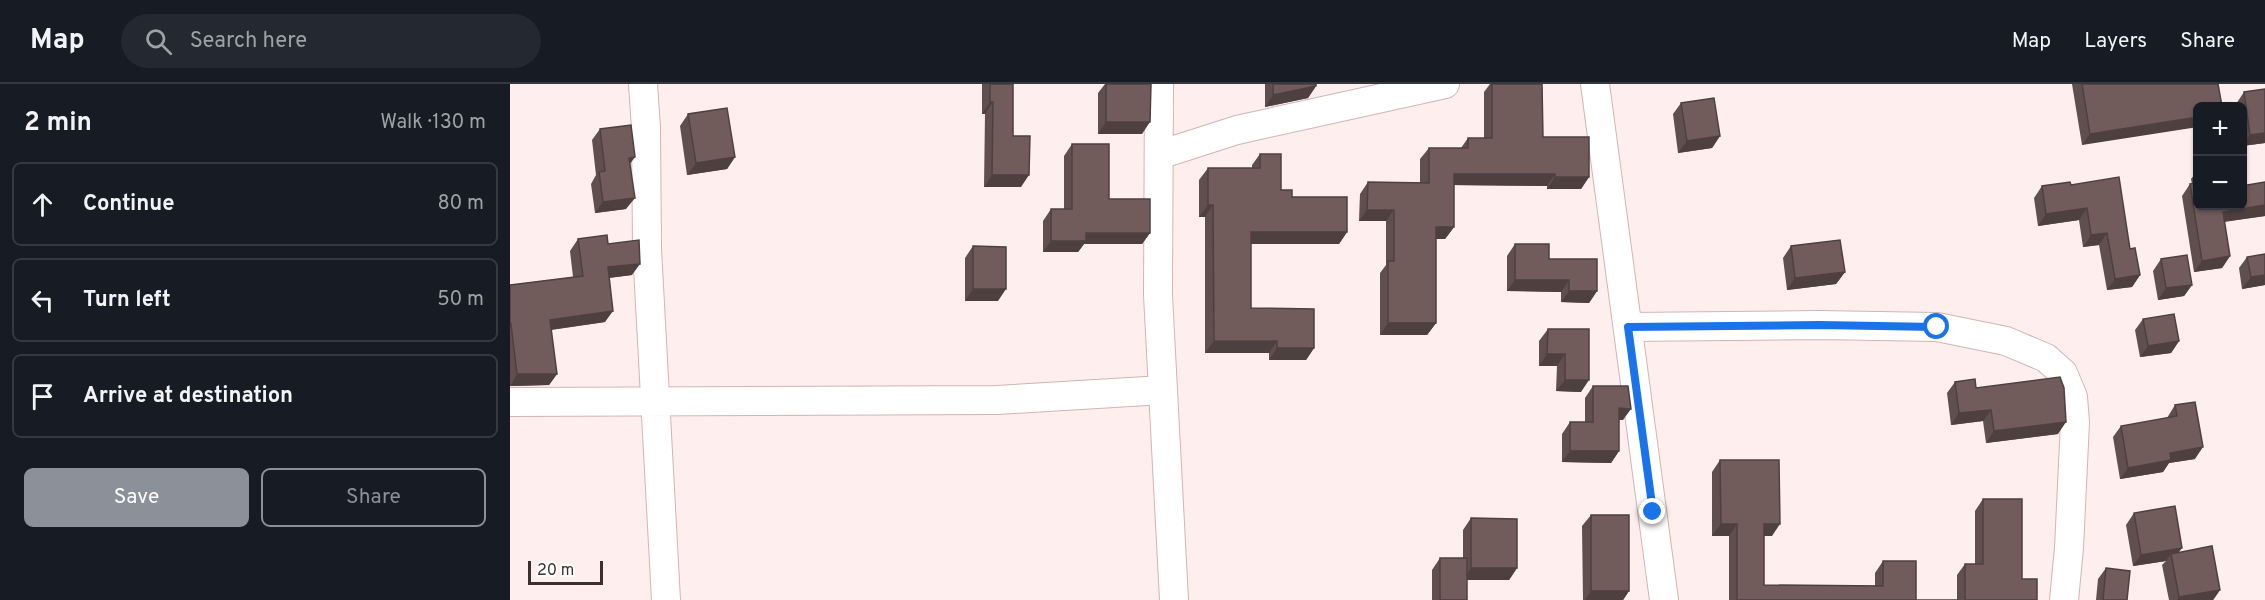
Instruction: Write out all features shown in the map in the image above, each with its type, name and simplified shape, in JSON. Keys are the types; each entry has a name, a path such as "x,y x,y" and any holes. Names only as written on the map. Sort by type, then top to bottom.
{"street":[{"path":"643,84 646,128 647,249 666,600"},
{"path":"1159,84 1158,295 1174,600"},
{"path":"1159,155 1237,130 1445,84"},
{"path":"1595,84 1664,600"},
{"path":"1628,327 1819,325 1937,327 2006,341 2046,358 2063,373 2073,397 2075,422 2064,600"},
{"path":"510,402 729,403 997,400 1163,390"}],"building":[{"path":"990,84 1013,84 1013,136 1030,136 1029,175 992,175 993,102 990,102"},
{"path":"1106,84 1151,84 1150,122 1106,122"},
{"path":"1273,84 1316,84 1316,86 1273,95"},
{"path":"1492,84 1542,84 1543,137 1589,137 1589,177 1555,177 1555,174 1454,174 1454,227 1436,227 1436,323 1388,323 1388,261 1394,261 1394,210 1367,210 1368,182 1429,183 1429,148 1468,148 1468,138 1492,138"},
{"path":"2082,84 2218,84 2221,102 2193,102 2193,118 2090,134"},
{"path":"2265,89 2265,133 2250,135 2244,92"},
{"path":"1714,98 1720,136 1687,141 1681,103"},
{"path":"727,108 735,157 696,163 688,114"},
{"path":"631,125 635,157 629,158 635,198 603,202 599,172 605,171 600,129"},
{"path":"1072,144 1109,144 1109,199 1150,199 1150,233 1086,233 1086,241 1051,241 1051,209 1072,209"},
{"path":"1260,154 1281,154 1281,190 1292,190 1292,197 1347,197 1347,232 1251,232 1251,308 1314,309 1314,348 1277,348 1277,341 1214,341 1213,205 1208,205 1208,168 1260,168"},
{"path":"2119,177 2130,249 2135,248 2140,275 2115,279 2107,233 2091,235 2087,208 2046,214 2042,186 2070,182 2071,185"},
{"path":"2265,182 2265,205 2247,208 2247,185"},
{"path":"2190,184 2193,184 2193,203"},
{"path":"2194,210 2235,210 2223,212 2230,256 2202,261"},
{"path":"607,235 608,244 639,240 640,264 608,267 613,311 550,320 557,374 517,374 510,325 510,285 583,276 578,239"},
{"path":"1840,240 1845,272 1795,278 1791,246"},
{"path":"1515,244 1549,244 1549,259 1597,259 1597,291 1569,291 1569,280 1515,280"},
{"path":"973,246 1006,247 1006,289 973,289"},
{"path":"2265,254 2265,275 2251,277 2247,257"},
{"path":"2187,255 2192,285 2166,288 2161,259"},
{"path":"2174,314 2179,341 2148,346 2143,319"},
{"path":"1548,329 1589,329 1589,380 1565,380 1565,354 1547,354"},
{"path":"2060,377 2064,388 2066,422 1994,431 1991,410 1959,413 1955,382 1975,379 1976,388"},
{"path":"1593,386 1628,386 1631,409 1619,408 1619,451 1570,451 1570,422 1593,422"},
{"path":"2195,402 2203,447 2170,453 2171,460 2128,468 2121,426 2177,416 2175,405"},
{"path":"1720,460 1779,460 1780,524 1764,524 1764,585 1883,586 1883,561 1916,561 1916,600 1737,600 1737,524 1721,524"},
{"path":"1983,499 2022,499 2022,579 2037,579 2037,600 1965,600 1965,564 1983,564"},
{"path":"2175,506 2182,548 2141,555 2134,513"},
{"path":"1591,515 1629,515 1629,591 1591,591"},
{"path":"1471,518 1517,519 1517,568 1471,568"},
{"path":"2212,546 2220,590 2179,597 2171,554"},
{"path":"1440,558 1467,558 1467,600 1440,600"},
{"path":"2106,568 2130,571 2127,600 2103,600"}],"route":[{"path":"1653,512 1628,327 1819,325 1937,327"}]}
